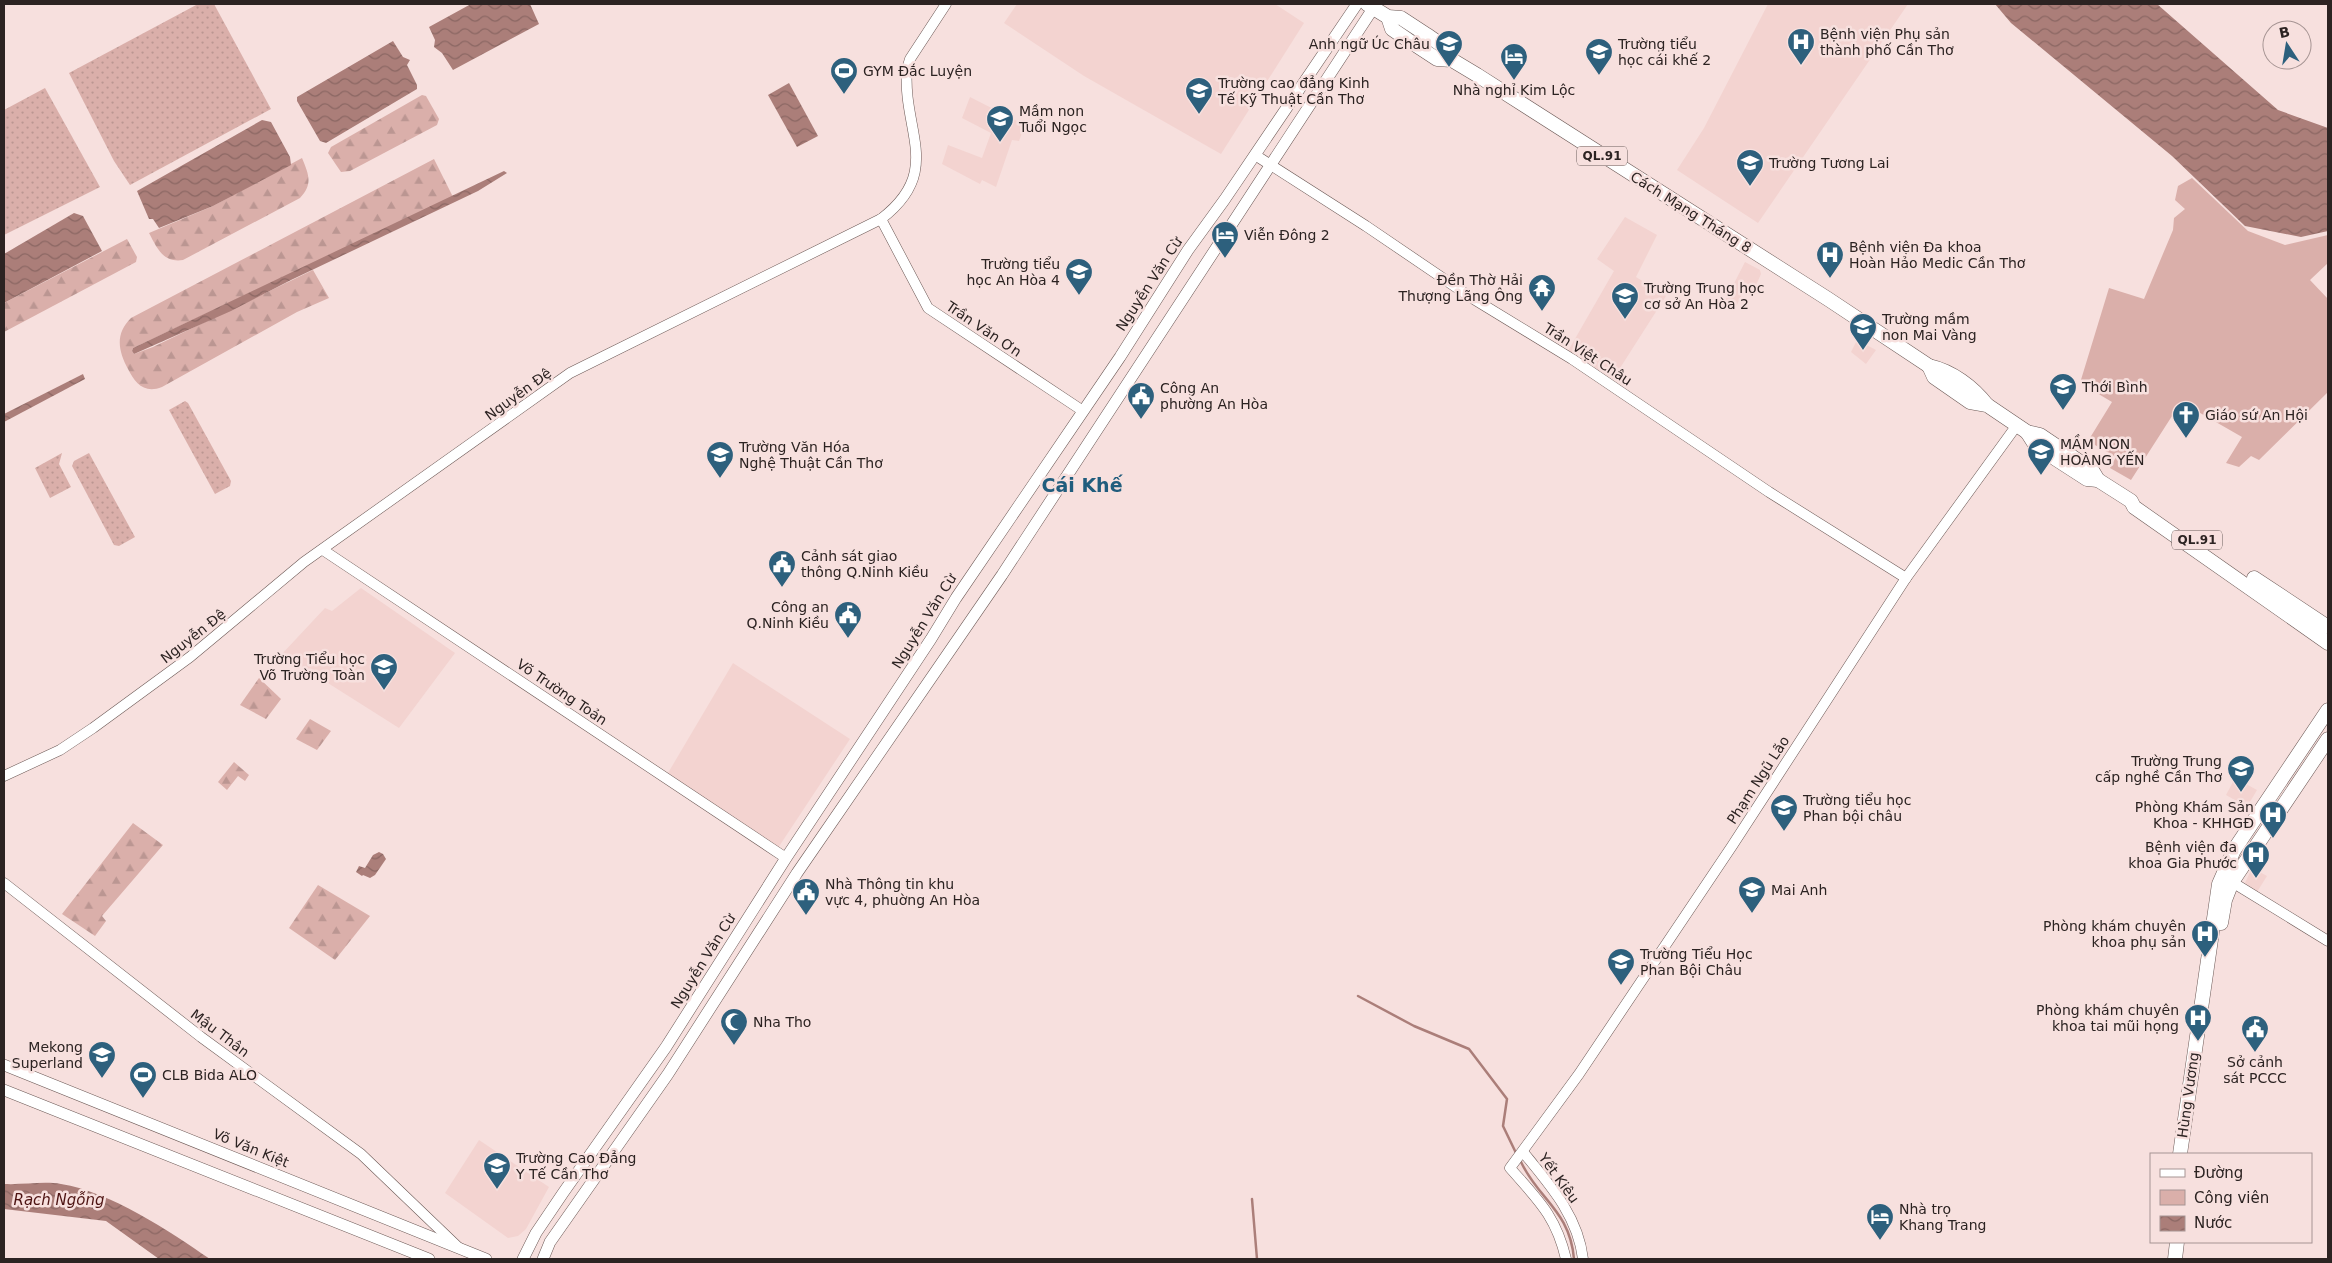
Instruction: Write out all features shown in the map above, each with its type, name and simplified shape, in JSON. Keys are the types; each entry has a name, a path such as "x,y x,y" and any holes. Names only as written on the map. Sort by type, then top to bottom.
{"highway":[{"name":"Cách Mạng Tháng 8","path":"1372,5 1388,18 1392,29 1437,59 1452,60 1828,299 1929,366 1934,377 1970,402 1987,405 2022,428 2040,435 2057,446 2092,470 2098,480 2130,501 2134,507 2328,643"},
{"name":"Cách Mạng Tháng 8","path":"2130,501 2140,500 2328,627"},
{"name":"Hùng Vương","path":"2180,1153 2215,902 2224,870 2234,850 2328,710"},
{"name":"Hùng Vương","path":"2189,1153 2224,908 2232,882 2328,739"}],"main road":[{"name":"Nguyễn Văn Cừ","path":"523,1259 536,1233 563,1193 666,1048 786,858 931,639 956,598 1120,357 1188,250 1357,4"},
{"path":"543,1259 550,1242 668,1074 801,867 1002,575 1372,5"},
{"path":"786,858 801,867"},
{"name":"Võ Văn Kiệt","path":"4,1065 486,1259"},
{"path":"4,1090 429,1259"}],"street":[{"name":"Nguyễn Đệ","path":"4,776 60,750 93,728 190,657 304,562 324,550 570,373 881,219 897,207 906,197 915,176 916,165 907,69 910,60 946,4"},
{"name":"Trần Việt Châu","path":"1254,155 1366,226 1472,298 1580,364 1769,492 1906,578"},
{"name":"Trần Văn Ơn","path":"881,219 928,308 1082,411"},
{"name":"Phạm Ngũ Lão","path":"1523,1152 1579,1074 1732,846 1906,578 2022,428"},
{"name":"Võ Trường Toản","path":"324,550 786,858"},
{"path":"2224,870 2232,882 2328,941"},
{"name":"Mậu Thân","path":"4,883 201,1037 361,1154 461,1249"},
{"name":"Yết Kiêu","path":"1569,1234 1510,1168 1523,1152 1550,1185 1569,1234 1583,1259"},
{"name":"Yết Kiêu","path":"1566,1259 1569,1234"}],"shaded area":[{"name":"Trường cao đẳng Kinh Tế Kỹ Thuật Cần Thơ","path":"1017,4 1275,4 1304,23 1221,154 1084,76 1004,23"},
{"name":"Bệnh viện Phụ sản thành phố Cần Thơ","path":"1768,4 1908,4 1758,223 1677,170 1704,128"},
{"name":"Mầm non Tuổi Ngọc","path":"970,97 1025,125 1019,141 1012,140 996,187 982,180 980,184 942,164 948,145 982,158 991,133 962,118"},
{"name":"Trường Trung học cơ sở An Hòa 2","path":"1625,217 1657,235 1636,277 1666,296 1613,379 1568,351 1614,271 1597,259"},
{"path":"1745,262 1760,270 1761,274 1752,294 1743,292 1735,309 1724,303"},
{"name":"Trường mầm non Mai Vàng","path":"1857,340 1876,350 1866,364 1851,352"},
{"name":"Trường Tiểu học Võ Trường Toàn","path":"361,588 455,653 399,728 282,654 325,608 332,611"},
{"path":"733,663 850,739 778,848 668,773"},
{"name":"Trường Trung cấp nghề Cần Thơ","path":"2235,778 2257,790 2247,807 2226,795"},
{"name":"Bệnh viện đa khoa Gia Phước","path":"2252,868 2267,876 2257,892 2245,883"},
{"name":"Trường Cao Đẳng Y Tế Cần Thơ","path":"479,1140 549,1187 526,1229 518,1236 508,1238 445,1193"}],"green space":[{"path":"198,4 214,4 271,109 130,185 114,161 69,73"},
{"path":"45,88 100,187 4,235 4,110"},
{"path":"422,95 426,96 439,119 437,125 350,171 341,172 328,153 331,147"},
{"path":"302,158 308,184 300,198 183,260 166,257 149,233 213,206"},
{"path":"434,159 453,197 133,348 132,351 134,354 153,347 313,270 329,298 297,312 162,387 156,389 145,388 134,379 120,349 122,330 131,318"},
{"path":"2192,178 2248,231 2285,245 2328,235 2328,263 2310,280 2328,299 2328,392 2259,460 2251,456 2239,467 2226,463 2242,437 2181,402 2131,480 2110,468 2116,457 2088,441 2112,402 2080,383 2109,288 2144,299 2173,230 2174,218 2185,209 2175,200 2178,186"},
{"path":"127,239 137,257 136,262 4,332 4,303"},
{"path":"185,401 188,403 231,481 230,486 215,494 169,410"},
{"path":"62,453 59,464 71,487 50,498 35,468"},
{"path":"89,453 135,537 119,546 114,545 72,466 74,461"},
{"path":"259,678 281,699 266,719 240,705"},
{"path":"310,719 331,731 317,750 296,739"},
{"path":"234,762 249,775 245,781 238,776 227,790 218,782"},
{"path":"133,823 163,845 102,916 106,921 95,936 62,914"},
{"path":"318,885 370,916 335,960 289,928"}],"water":[{"path":"471,4 530,4 539,24 453,70 442,53 434,47 435,40 429,27"},
{"path":"1995,4 2157,4 2278,110 2328,128 2328,231 2301,237 2245,226 2172,156 2011,23"},
{"path":"393,41 403,57 410,60 407,65 417,85 417,89 326,143 320,141 297,101 297,97"},
{"path":"789,83 818,136 797,147 768,95"},
{"path":"262,120 271,122 290,157 291,165 213,206 159,228 153,219 149,219 137,191"},
{"path":"504,171 507,173 478,191 291,280 231,311 134,354 132,351 133,348"},
{"path":"74,213 83,216 102,251 4,303 4,254"},
{"path":"83,374 85,379 4,422 4,414"},
{"path":"379,852 386,859 375,875 370,878 356,872 359,866 365,868 373,855"},
{"name":"Rạch Ngỗng","path":"54,1183 80,1188 100,1195 139,1214 210,1259 159,1259 106,1221 4,1209 4,1184"}],"waterway":[{"path":"1358,996 1414,1026 1469,1049 1507,1099 1503,1126 1516,1153"},
{"path":"1521,1162 1528,1175 1553,1207 1567,1229 1574,1259"},
{"path":"1252,1199 1257,1259"}],"place":[{"name":"Bệnh viện Phụ sản thành phố Cần Thơ","path":"1801,66"},
{"name":"Anh ngữ Úc Châu","path":"1449,68"},
{"name":"Trường tiểu học cái khế 2","path":"1599,76"},
{"name":"Nhà nghỉ Kim Lộc","path":"1514,81"},
{"name":"GYM Đắc Luyện","path":"844,95"},
{"name":"Trường cao đẳng Kinh Tế Kỹ Thuật Cần Thơ","path":"1199,115"},
{"name":"Mầm non Tuổi Ngọc","path":"1000,143"},
{"name":"Trường Tương Lai","path":"1750,187"},
{"name":"Viễn Đông 2","path":"1225,259"},
{"name":"Bệnh viện Đa khoa Hoàn Hảo Medic Cần Thơ","path":"1830,279"},
{"name":"Trường tiểu học An Hòa 4","path":"1079,296"},
{"name":"Đền Thờ Hải Thượng Lãng Ông","path":"1542,312"},
{"name":"Trường Trung học cơ sở An Hòa 2","path":"1625,320"},
{"name":"Trường mầm non Mai Vàng","path":"1863,351"},
{"name":"Thới Bình","path":"2063,411"},
{"name":"Công An phường An Hòa","path":"1141,420"},
{"name":"Giáo sứ An Hội","path":"2186,439"},
{"name":"MẦM NON HOÀNG YẾN","path":"2041,476"},
{"name":"Trường Văn Hóa Nghệ Thuật Cần Thơ","path":"720,479"},
{"name":"Cảnh sát giao thông Q.Ninh Kiều","path":"782,588"},
{"name":"Công an Q.Ninh Kiều","path":"848,639"},
{"name":"Trường Tiểu học Võ Trường Toàn","path":"384,691"},
{"name":"Trường Trung cấp nghề Cần Thơ","path":"2241,793"},
{"name":"Trường tiểu học Phan bội châu","path":"1784,832"},
{"name":"Phòng Khám Sản Khoa - KHHGĐ","path":"2273,839"},
{"name":"Bệnh viện đa khoa Gia Phước","path":"2256,879"},
{"name":"Mai Anh","path":"1752,914"},
{"name":"Nhà Thông tin khu vực 4, phuờng An Hòa","path":"806,916"},
{"name":"Phòng khám chuyên khoa phụ sản","path":"2205,958"},
{"name":"Trường Tiểu Học Phan Bội Châu","path":"1621,986"},
{"name":"Phòng khám chuyên khoa tai mũi họng","path":"2198,1042"},
{"name":"Nha Tho","path":"734,1046"},
{"name":"Sở cảnh sát PCCC","path":"2255,1053"},
{"name":"Mekong Superland","path":"102,1079"},
{"name":"CLB Bida ALO","path":"143,1099"},
{"name":"Trường Cao Đẳng Y Tế Cần Thơ","path":"497,1190"},
{"name":"Nhà trọ Khang Trang","path":"1880,1241"}],"district":[{"name":"Cái Khế","path":"1082,485"}]}
